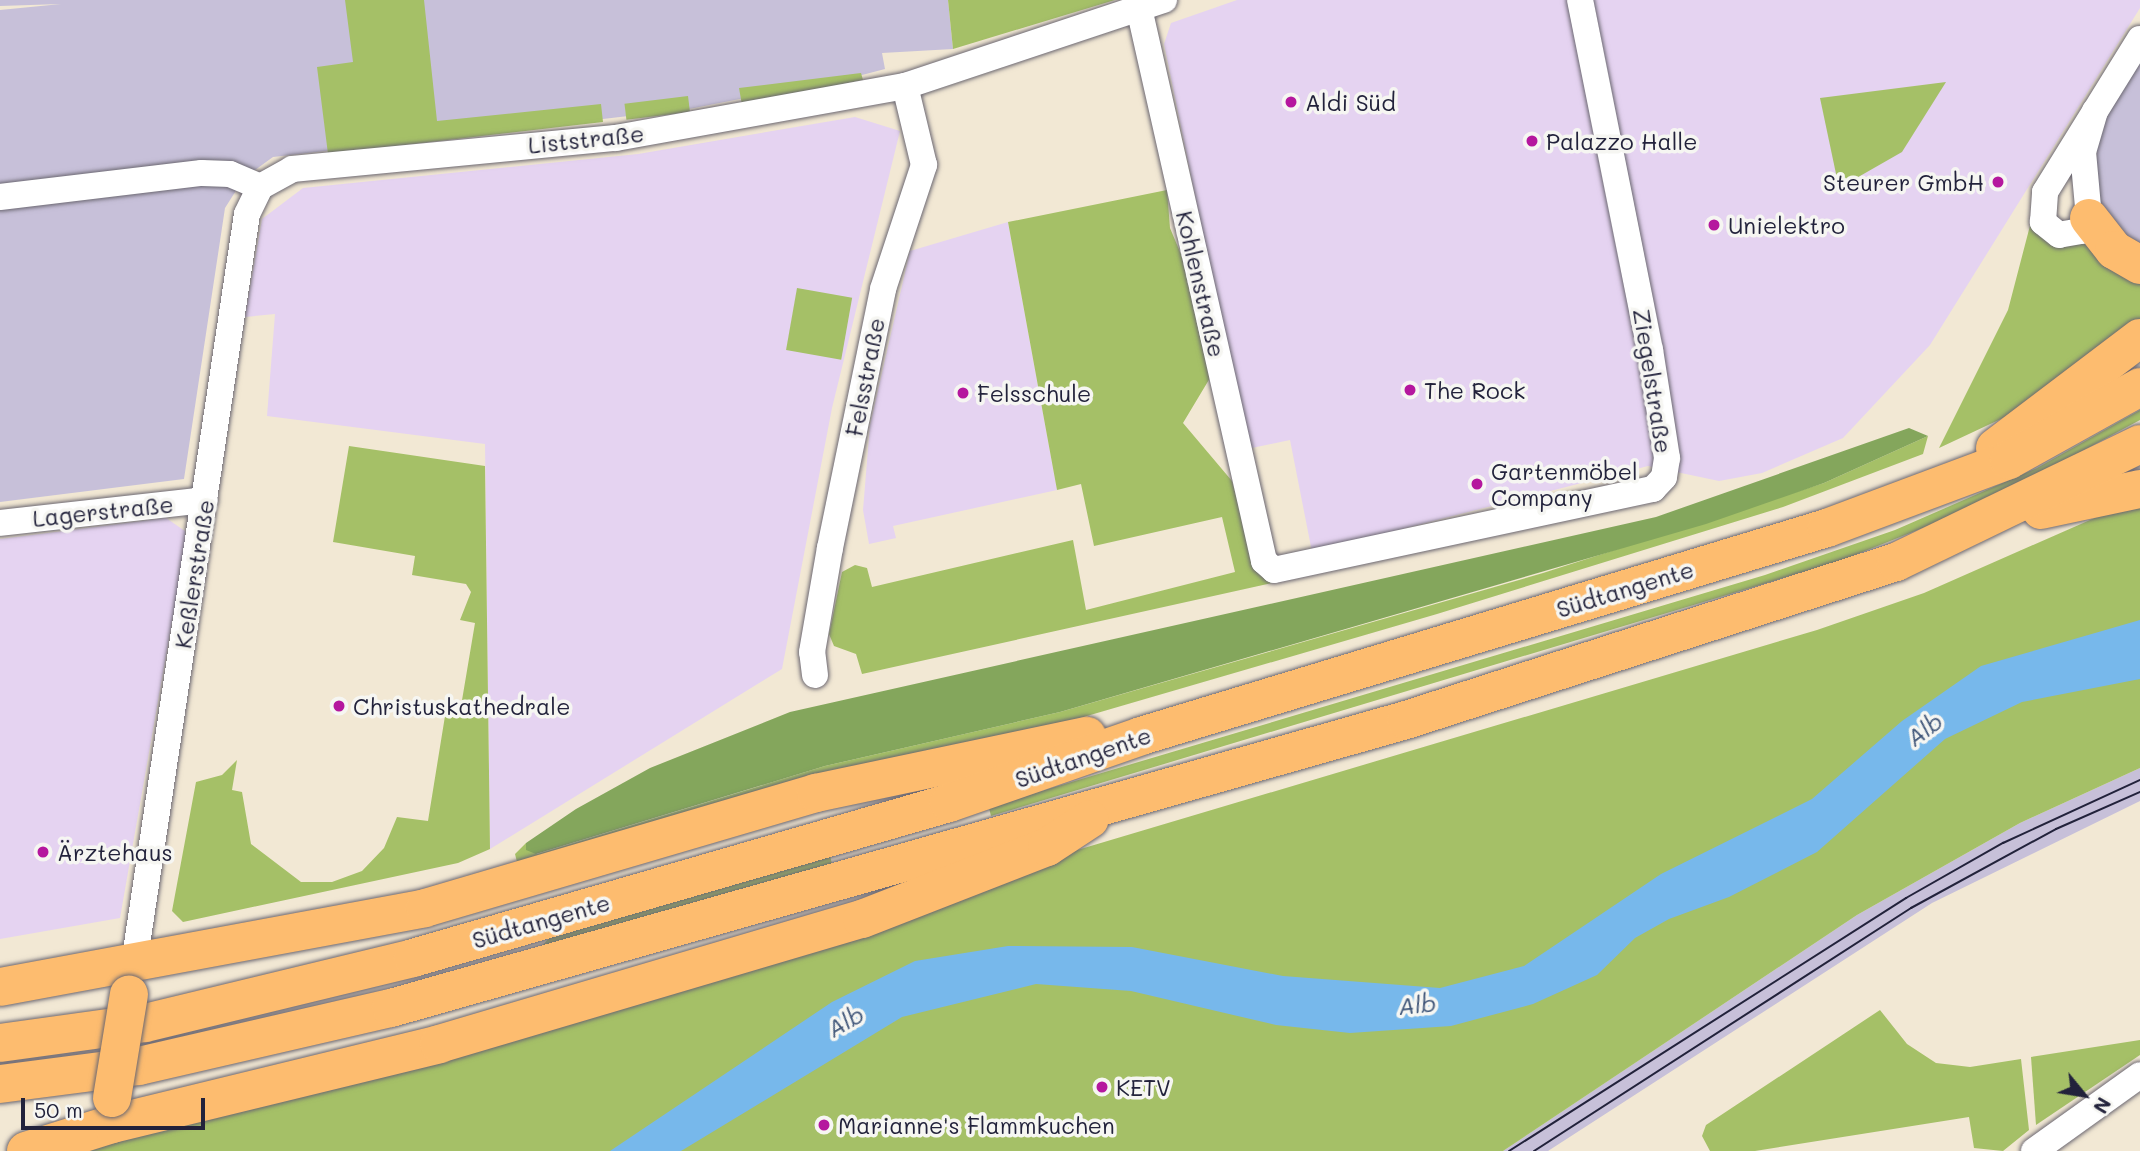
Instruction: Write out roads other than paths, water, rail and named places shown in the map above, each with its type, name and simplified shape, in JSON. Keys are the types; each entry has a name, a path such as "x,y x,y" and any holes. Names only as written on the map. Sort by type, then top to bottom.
{"highway":[{"path":"2089,218 2114,250 2140,265"},
{"path":"1953,483 2140,338"},
{"name":"Südtangente","path":"0,1043 145,1023 413,958 949,803 1141,736 1827,528 2009,460 2140,387"},
{"name":"Südtangente","path":"0,1084 139,1066 391,1008 1120,798 1406,720 1783,602 2004,515 2140,444"},
{"path":"2004,515 2140,489"},
{"path":"5,985 132,979 425,908 816,793 1072,736 1141,736"},
{"path":"0,1140 43,1145 112,1111 439,1044 862,919 1047,847 1120,798"},
{"path":"112,1111 132,979"}],"street":[{"name":"Liststraße","path":"260,187 292,169 616,138 905,86 1164,0"},
{"name":"Ziegelstraße","path":"1264,561 1274,570 1653,489 1664,477 1667,458 1650,350 1580,0"},
{"name":"Kohlenstraße","path":"1139,8 1264,561"},
{"path":"2095,111 2083,152 2089,218 2081,231 2059,235 2043,222 2040,204 2095,111 2140,39"},
{"name":"Felsstraße","path":"815,675 824,587 883,289 924,164 905,86"},
{"path":"0,197 202,173 230,174 260,187"},
{"name":"Keßlerstraße","path":"132,979 247,214 260,187"},
{"name":"Lagerstraße","path":"0,523 205,500"},
{"path":"2034,1151 2140,1075"}],"water":[{"name":"Alb","path":"2140,620 2140,679 2022,702 1945,739 1817,852 1729,897 1669,919 1635,938 1597,975 1533,1004 1451,1026 1350,1033 1276,1025 1131,991 1036,984 902,1017 681,1151 610,1151 832,1002 915,961 1008,946 1132,947 1283,976 1440,988 1524,966 1661,874 1812,799 1902,721 1981,666"}],"tram line":[{"path":"1509,1151 1906,898 2003,843 2140,780"},
{"path":"1534,1151 1911,908 2056,829 2140,792"}],"place":[{"name":"Aldi Süd","path":"1291,102"},
{"name":"Palazzo Halle","path":"1532,141"},
{"name":"Steurer GmbH","path":"1998,182"},
{"name":"Unielektro","path":"1714,225"},
{"name":"The Rock","path":"1410,390"},
{"name":"Felsschule","path":"963,393"},
{"name":"Gartenmöbel Company","path":"1477,484"},
{"name":"Christuskathedrale","path":"339,706"},
{"name":"Ärztehaus","path":"43,852"},
{"name":"KETV","path":"1102,1087"},
{"name":"Marianne's Flammkuchen","path":"824,1125"}]}
